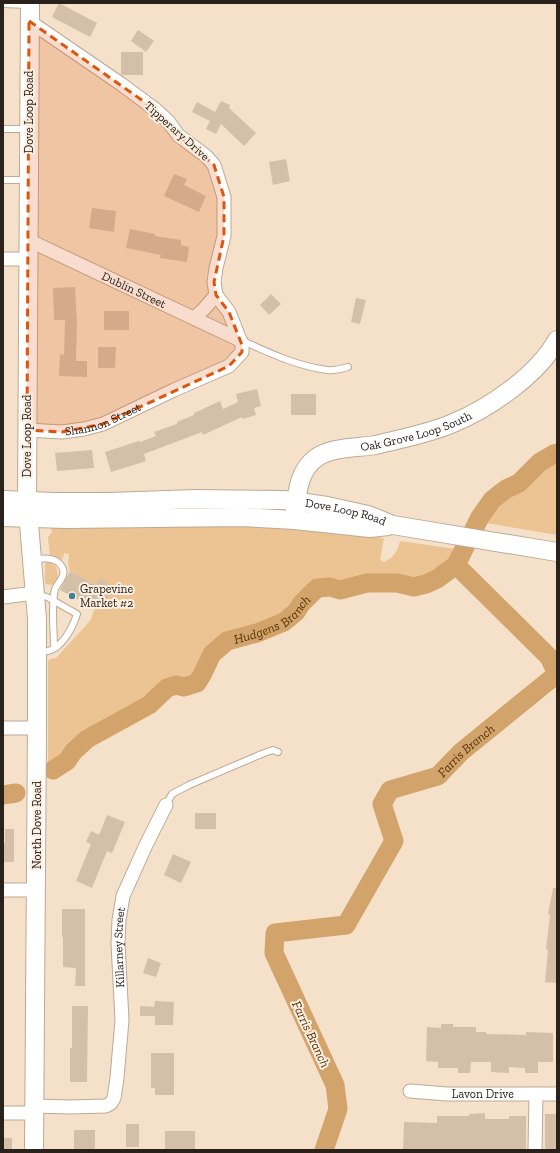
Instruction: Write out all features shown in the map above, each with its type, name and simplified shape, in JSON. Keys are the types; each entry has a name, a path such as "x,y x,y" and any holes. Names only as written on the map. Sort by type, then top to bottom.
{"street":[{"name":"Dove Loop Road","path":"27,508 30,9"},
{"name":"Tipperary Drive","path":"30,9 121,84 156,110 168,121 178,135 206,156 214,165 224,197 224,236 214,282 216,296"},
{"name":"Dublin Street","path":"28,240 240,340"},
{"path":"3,259 28,259"},
{"path":"194,318 216,296 229,312 240,340"},
{"name":"Shannon Street","path":"27,430 62,432 104,424 174,390 229,366 242,352 240,340"},
{"name":"Oak Grove Loop South","path":"295,520 297,493 304,471 317,457 339,450 372,445 416,435 463,419 493,402 514,386 542,360 557,340"},
{"name":"Dove Loop Road","path":"27,508 55,502 196,499 296,502 327,506 368,515 393,525 557,552"},
{"path":"3,500 27,508"},
{"name":"Dove Loop Road","path":"27,508 66,519 241,517 295,520 370,528 393,525"},
{"path":"3,517 27,508"},
{"name":"North Dove Road","path":"27,508 37,620 34,1150"},
{"path":"3,597 35,594"},
{"path":"3,728 37,728"},
{"name":"Killarney Street","path":"35,1110 106,1106 111,1103 114,1098 122,1020 118,943 119,920 123,896 144,847 166,806"},
{"path":"3,890 36,890"},
{"name":"Lavon Drive","path":"410,1091 447,1094 557,1094"},
{"path":"535,1150 536,1094"},
{"path":"3,1114 35,1110"}],"lane":[{"path":"3,4 30,9"},
{"path":"3,129 29,129"},
{"path":"3,180 28,180"},
{"path":"240,340 270,354 292,362 328,370 340,370 348,367"},
{"path":"32,559 48,558 56,561 62,567 63,576 56,588 53,600 54,648"},
{"path":"35,594 47,596 77,614 73,625 64,640 49,651 37,652"},
{"path":"166,806 172,794 189,785 272,750 278,752"}],"highlighted area":[{"path":"29,21 156,110 178,135 214,165 224,197 224,236 214,282 216,295 229,312 242,345 242,352 229,366 103,424 62,432 27,430"}],"shaded area":[{"path":"557,458 557,535 480,522 486,517 503,494 523,485 537,469 549,461"},
{"path":"265,524 384,538 380,560 384,562 395,554 400,541 463,550 456,565 437,579 426,584 414,587 397,583 367,583 340,590 330,587 317,588 301,604 296,612 284,622 257,633 227,641 212,654 197,683 184,687 176,685 167,688 149,705 87,739 73,752 67,761 48,774 48,661 56,658 90,621 96,606 99,579 96,585 70,571 68,564 69,554 64,553 63,559 50,556 48,537 52,532 51,526"},
{"path":"47,561 51,561 53,563 57,571 57,579 52,585 46,584 45,582 45,564"}],"building":[{"path":"59,3 97,23 90,37 52,17"},
{"path":"138,30 154,41 146,52 131,41"},
{"path":"121,52 143,52 143,75 121,74"},
{"path":"221,101 230,105 229,108 256,133 244,146 221,124 216,134 206,129 210,121 192,112 197,102 215,112"},
{"path":"286,159 290,181 273,185 269,162"},
{"path":"174,174 187,179 184,185 206,196 199,212 164,196"},
{"path":"92,208 116,211 114,232 89,228"},
{"path":"130,229 155,234 155,236 181,240 181,245 189,247 187,262 160,258 161,255 126,248"},
{"path":"75,287 77,323 76,361 87,361 87,377 59,376 60,354 64,355 65,320 54,320 53,288"},
{"path":"271,294 281,304 269,315 260,305"},
{"path":"356,298 366,300 360,324 351,322"},
{"path":"104,311 129,311 129,330 104,330"},
{"path":"98,347 116,347 115,368 98,368"},
{"path":"257,389 261,406 254,408 256,415 243,419 242,417 203,435 202,432 144,454 146,461 111,472 105,452 156,436 154,432 177,424 177,422 220,401 223,409 238,402 236,394"},
{"path":"291,394 316,394 316,415 291,415"},
{"path":"92,450 94,468 57,471 55,453"},
{"path":"70,571 96,585 99,578 114,587 102,609 86,600 85,603 60,590"},
{"path":"195,813 216,813 216,829 195,829"},
{"path":"107,815 125,822 112,853 107,851 92,888 76,881 91,844 86,842 91,831 99,835"},
{"path":"5,829 14,829 14,862 3,862"},
{"path":"173,854 191,862 181,883 164,875"},
{"path":"553,888 557,888 557,983 545,982 548,950 546,949 550,915 548,914"},
{"path":"62,909 85,909 85,986 75,986 76,968 63,967"},
{"path":"148,958 161,963 156,977 143,973"},
{"path":"155,1001 174,1002 173,1025 155,1025 155,1016 140,1016 140,1006 154,1007"},
{"path":"72,1006 88,1006 87,1082 70,1082"},
{"path":"441,1024 453,1024 453,1027 476,1027 476,1032 486,1032 486,1034 526,1035 526,1032 553,1033 553,1062 538,1062 538,1073 525,1073 525,1068 509,1067 509,1073 491,1072 491,1062 471,1062 470,1073 458,1073 458,1068 438,1068 438,1062 426,1061 427,1027 441,1028"},
{"path":"151,1053 174,1053 174,1095 155,1095 155,1088 151,1088"},
{"path":"485,1113 485,1119 509,1119 509,1116 526,1116 526,1150 403,1150 404,1122 437,1123 437,1116 469,1116 469,1114"},
{"path":"545,1114 557,1114 557,1150 545,1150"},
{"path":"126,1124 139,1124 139,1147 126,1147"},
{"path":"74,1130 95,1130 95,1150 74,1150"},
{"path":"165,1131 195,1131 195,1150 165,1150"},
{"path":"3,1138 12,1138 12,1150 3,1150"}],"waterway":[{"name":"Farris Branch","path":"324,1150 338,1109 335,1085 274,953 275,933 346,925 394,841 382,804 390,790 438,776 461,752 557,674 549,657 456,565 480,517 492,500 506,489 519,483 540,462 557,453"},
{"name":"Hudgens Branch","path":"53,770 67,761 73,752 87,739 149,705 167,688 176,685 184,687 197,683 212,654 227,641 257,633 284,622 296,612 301,604 317,588 330,587 340,590 367,583 397,583 414,587 437,579 456,565"},
{"name":"Hudgens Branch","path":"3,795 16,793"}],"place":[{"name":"Grapevine Market #2","path":"72,596"}]}
